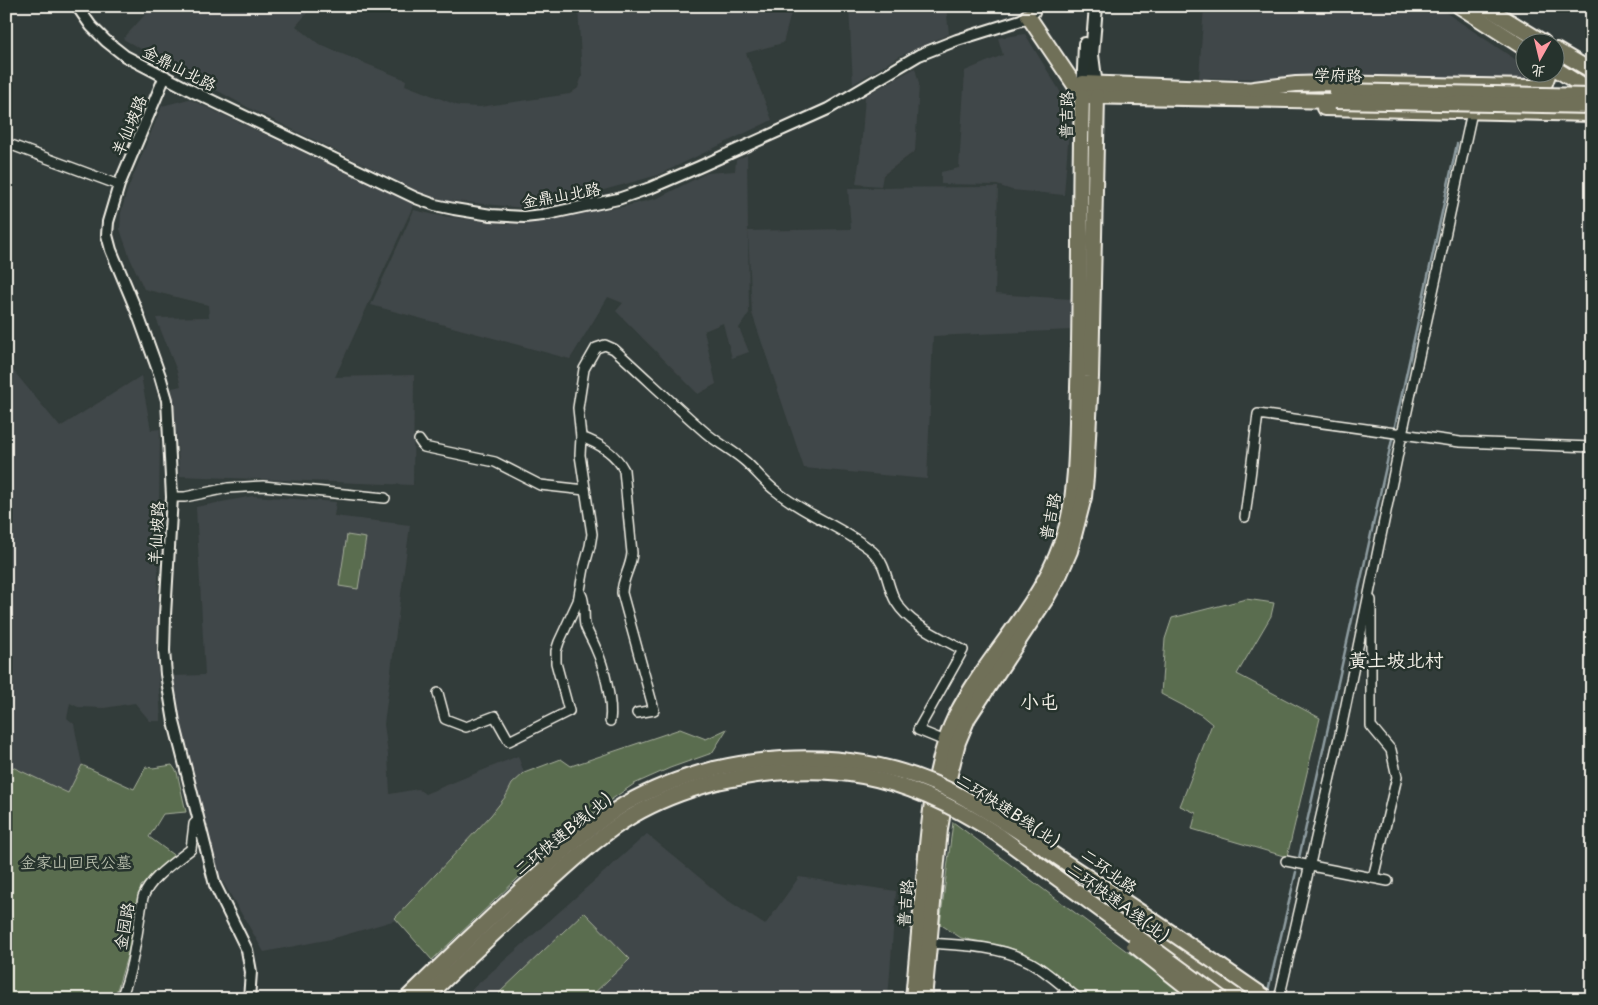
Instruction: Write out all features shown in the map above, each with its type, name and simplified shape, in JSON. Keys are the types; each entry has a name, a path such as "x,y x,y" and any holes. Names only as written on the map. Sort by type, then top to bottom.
{"main road":[{"name":"普吉路","path":"943,780 968,718 1051,591 1070,551 1078,524 1086,477 1091,377 1088,6"},
{"name":"普吉路","path":"924,999 937,847 938,807 943,780 945,741 956,715 979,678 1041,588 1059,550 1067,523 1074,476 1089,89 1096,6"},
{"path":"1459,6 1516,43"},
{"path":"1484,6 1527,32"},
{"path":"1031,11 1089,89"},
{"path":"1566,56 1592,71"},
{"path":"1566,75 1592,92"},
{"path":"1254,94 1319,83 1517,87 1540,86 1546,82"},
{"path":"1517,87 1524,92 1526,101 1523,109 1517,113"},
{"name":"学府路","path":"1089,89 1592,106"},
{"name":"学府路","path":"1254,94 1327,108 1592,114"},
{"name":"学府路","path":"1336,96 1592,96"},
{"name":"二环快速B线(北)","path":"406,999 487,920 565,850 610,814 626,804 659,787 715,775 750,762 786,758 820,758 864,762 897,770 928,781 966,799 1001,829 1244,999"},
{"path":"425,999 573,860 618,825 632,816 715,775"},
{"name":"二环北路","path":"943,780 982,801 1022,828 1256,999"},
{"name":"普吉路","path":"913,999 929,820 938,807"},
{"path":"938,807 981,831 1022,859 1211,999"},
{"path":"1001,829 1202,999"},
{"path":"1001,829 1146,916 1267,999"},
{"name":"二环快速A线(北)","path":"1001,829 1222,999"}],"street":[{"name":"金鼎山北路","path":"77,6 106,41 125,56 196,93 416,198 435,205 467,211 524,217 543,215 618,199 650,188 828,109 918,55 957,40 1021,20 1031,11"},
{"name":"羊仙坡路","path":"166,76 119,185 108,222 107,235 111,250 157,366 167,400 172,497 164,651 174,722 215,885 247,950 251,972 249,999"},
{"path":"1279,999 1355,660 1398,433 1472,112"},
{"path":"6,143 119,185"},
{"path":"438,693 445,719 466,727 495,716 509,741 569,711 556,663 556,651 578,601 592,534 580,455 581,437 578,408 584,369 596,348 605,345 614,349 707,434 745,461 774,490 793,504 860,542 874,553 888,576 896,601 905,613 917,623 963,650 918,730 945,741"},
{"path":"1245,517 1258,414 1460,442 1592,447"},
{"path":"581,437 600,445 624,470 632,553 631,562 622,585 622,594 654,710 637,713"},
{"path":"419,440 424,447 495,462 540,485 585,490"},
{"path":"172,497 185,497 228,488 263,486 385,498"},
{"path":"1371,590 1371,726 1391,750 1397,777 1372,878"},
{"path":"580,592 583,598 585,623 598,654 611,704 610,721"},
{"path":"1355,660 1372,660"},
{"name":"金园路","path":"120,999 131,962 143,897 147,888 156,878 192,849 194,824 198,820"},
{"path":"1286,861 1388,880"},
{"path":"929,943 967,945 1011,954 1030,962 1079,999"},
{"path":"1059,999 1067,990"}],"shaded area":[{"path":"153,6 313,6 296,26 320,45 406,80 405,85 459,106 480,107 570,94 578,88 582,76 578,6 800,6 791,13 783,43 746,53 772,120 658,175 535,209 444,200 424,194 249,108 123,39"},
{"path":"849,6 946,6 949,34 900,56 853,84"},
{"path":"1204,6 1436,6 1516,60 1516,82 1199,78"},
{"path":"1025,34 1061,93 1068,115 1069,129 1064,195 1012,190 997,185 941,184 941,172 959,168 965,71 1003,55 998,38"},
{"path":"915,68 919,84 915,151 883,175 881,186 856,184 861,150 865,96"},
{"path":"189,99 414,204 335,377 414,375 413,485 180,476 172,388 181,386 156,318 209,317 208,305 144,289 120,229 121,213 127,191 162,106"},
{"path":"747,155 749,313 739,328 749,352 732,358 723,323 704,331 716,384 698,394 616,311 623,303 608,297 570,359 371,305 414,210 435,215 506,224 601,206 602,210 622,207 658,198 707,173 735,171 736,160"},
{"path":"998,187 995,294 1072,299 1071,330 933,336 927,479 804,468 752,313 748,231 851,229 848,188"},
{"path":"6,362 60,427 141,376 151,430 160,429 157,654 161,721 150,721 135,703 104,708 78,707 70,703 67,718 74,724 82,765 68,793 6,764"},
{"path":"253,496 336,502 334,516 410,525 384,724 390,794 418,789 425,794 518,756 524,773 512,784 506,796 491,815 395,917 396,920 331,939 264,952 220,877 207,838 183,735 173,676 205,675 196,507"},
{"path":"647,834 724,898 765,925 799,877 896,891 888,999 461,999"}],"green space":[{"path":"347,535 366,538 358,589 339,586"},
{"path":"1246,599 1274,603 1271,616 1237,674 1320,718 1287,857 1192,829 1196,813 1180,806 1212,724 1201,715 1161,694 1165,639 1172,618"},
{"path":"680,729 706,739 727,729 712,753 670,768 634,784 556,842 432,960 395,918 491,815 506,796 512,784 524,773 561,759 571,766"},
{"name":"金家山回民公墓","path":"6,764 68,793 82,765 134,789 146,767 153,768 172,765 177,772 186,812 163,814 149,837 176,857 141,886 131,943 117,990 108,999 13,999 6,997"},
{"path":"953,822 1191,999 1087,999 1044,964 1008,947 961,938 940,924"},
{"path":"584,912 630,959 588,999 505,999 499,993"}],"waterway":[{"path":"1394,430 1457,144"},
{"path":"1299,858 1393,435"},
{"path":"1268,991 1296,872"}],"district":[{"name":"黄土坡北村","path":"1396,659"},
{"name":"小屯","path":"1039,701"}]}
